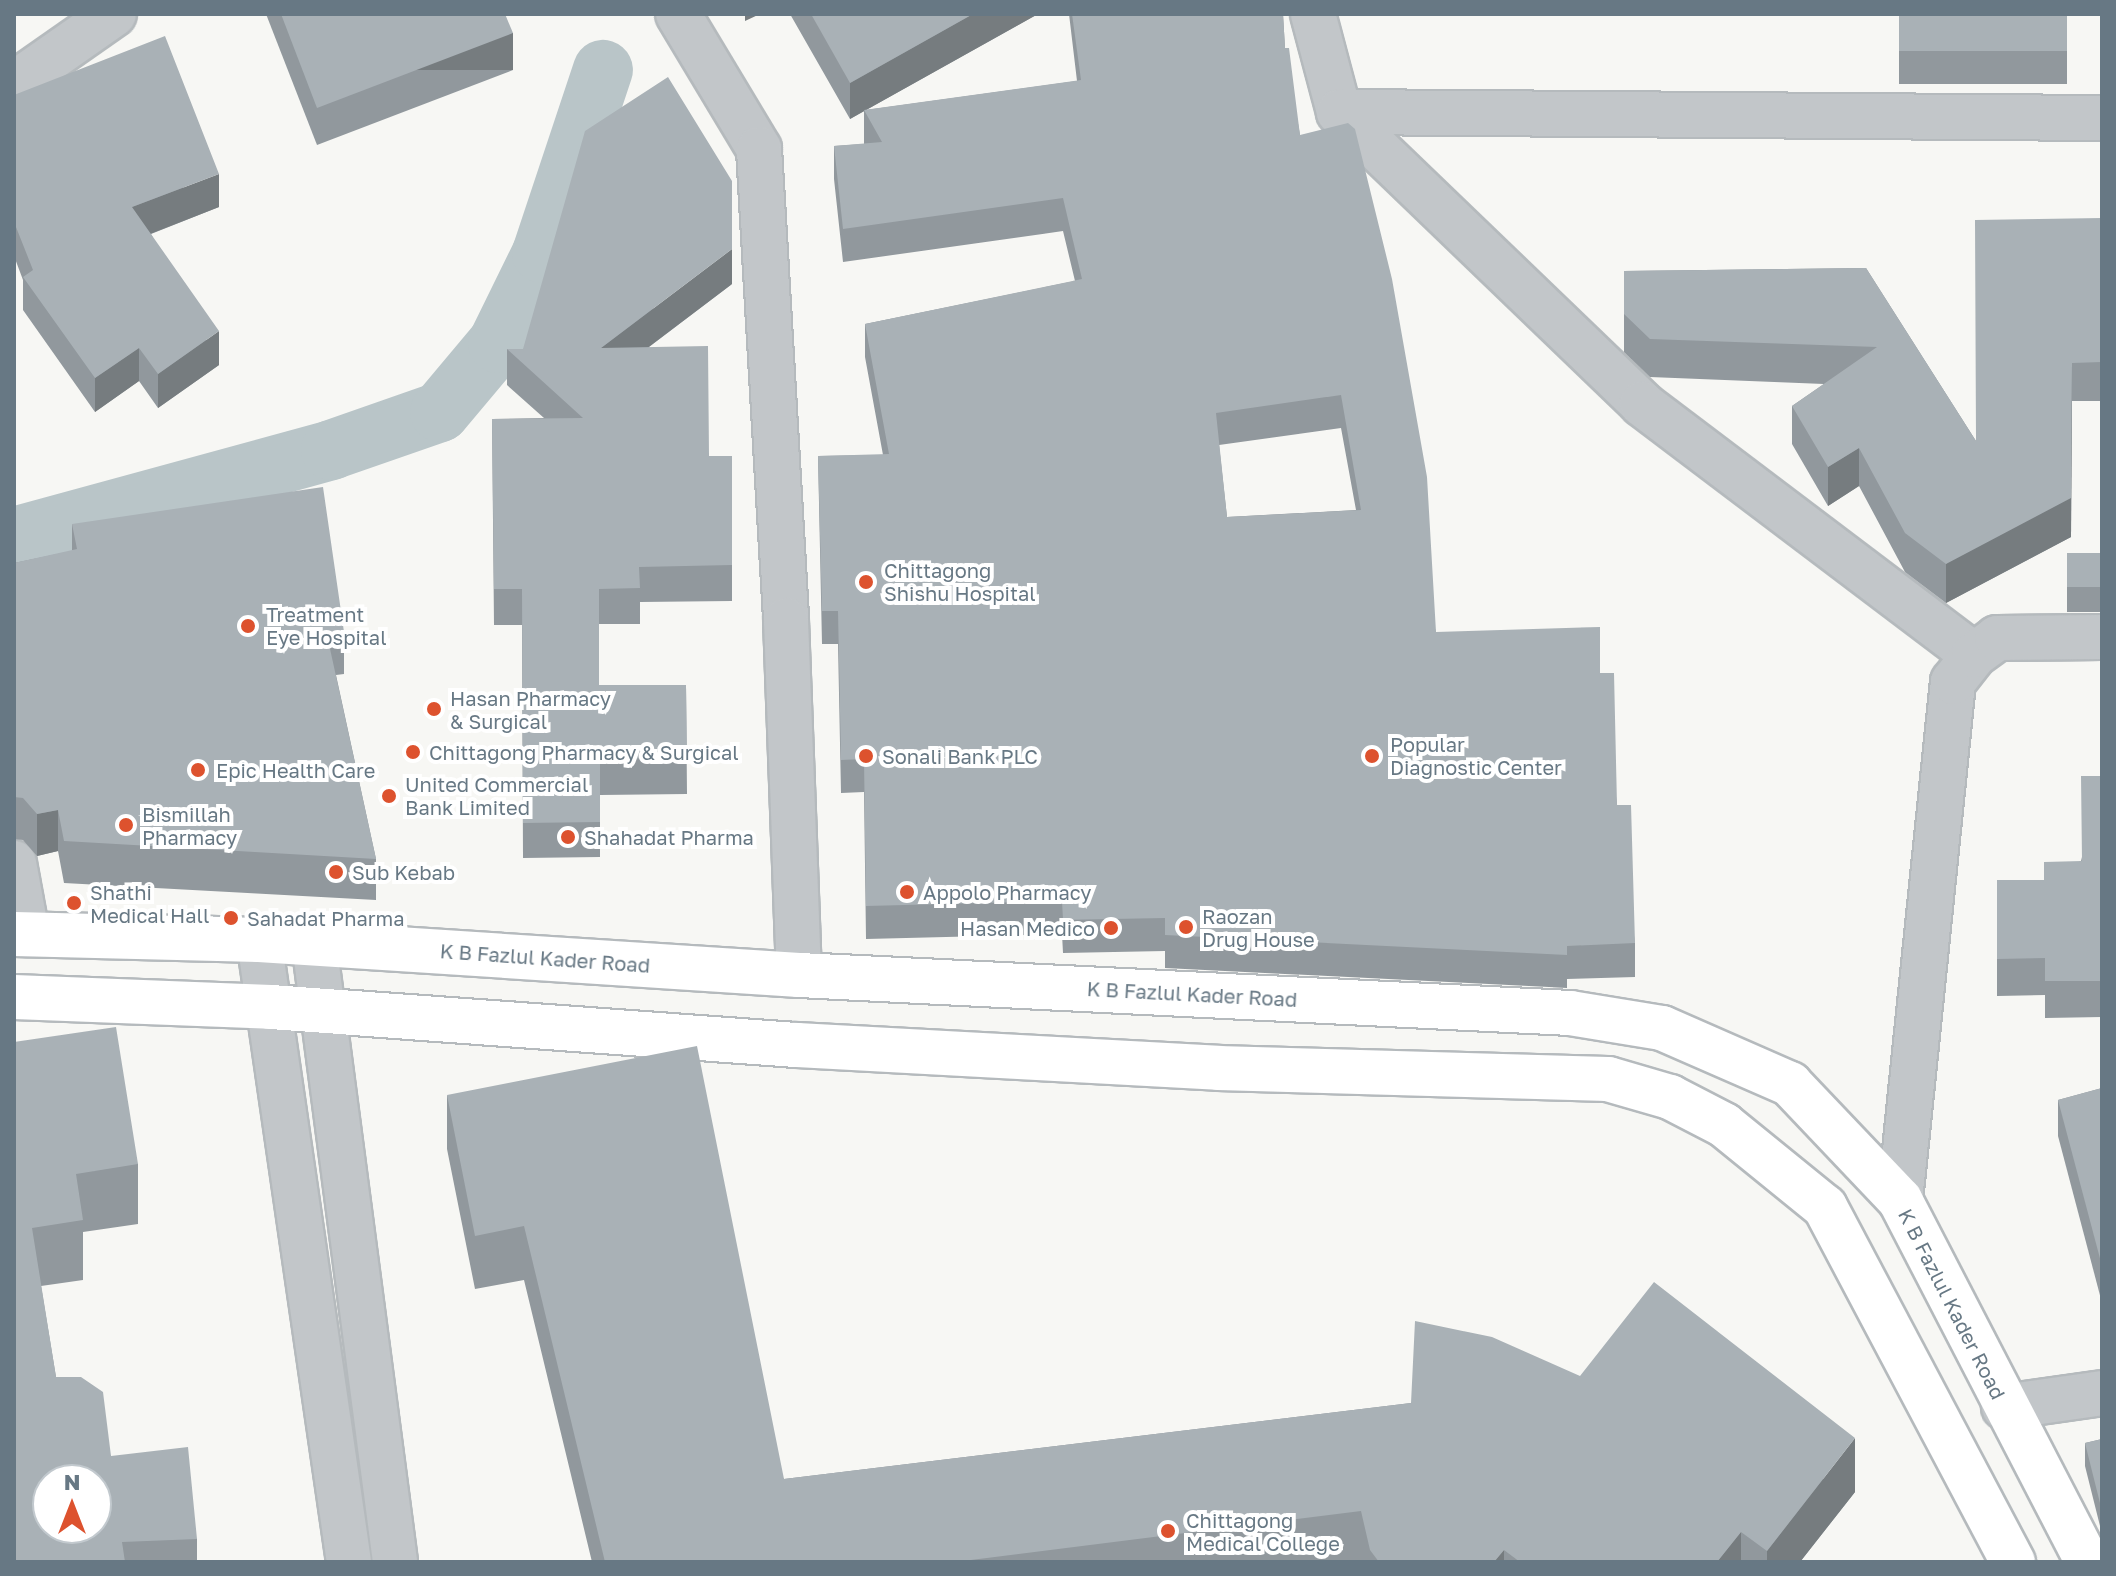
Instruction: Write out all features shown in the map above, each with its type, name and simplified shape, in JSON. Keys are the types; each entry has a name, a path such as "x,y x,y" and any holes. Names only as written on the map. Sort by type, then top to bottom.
{"main road":[{"name":"K B Fazlul Kader Road","path":"20,934 259,940 799,975 1570,1013 1662,1028 1790,1084 1900,1200 2004,1407 2088,1562"},
{"path":"14,997 271,1007 1171,1066 1608,1079 1670,1097 1724,1125 1825,1207 2013,1562"}],"street":[{"path":"14,84 114,14"},
{"path":"678,14 759,149 786,620 799,975"},
{"path":"1313,14 1339,112 1642,404 1974,655"},
{"path":"1339,112 2102,118"},
{"path":"1900,1200 1953,682 1974,655 1997,638 2102,637"},
{"path":"14,863 20,934"},
{"path":"259,940 349,1562"},
{"path":"314,943 395,1562"},
{"path":"2004,1407 2102,1393"}],"building":[{"path":"281,14 505,14 513,33 317,108"},
{"path":"811,14 973,14 850,83"},
{"path":"1072,14 1283,14 1285,48 1289,48 1300,135 1348,123 1355,129 1392,279 1427,477 1436,632 1600,627 1600,673 1614,673 1617,805 1631,805 1635,943 1567,946 1567,955 1165,935 1165,918 1063,920 1062,901 866,906 864,759 841,760 838,611 822,611 818,456 889,454 865,324 1082,279 1063,198 843,229 834,146 882,142 864,110 1081,80","holes":["1341,395 1361,510 1227,517 1216,413"]},
{"path":"1899,14 2067,14 2067,51 1899,51"},
{"path":"165,36 219,174 132,207 219,331 158,374 139,348 95,378 23,277 33,270 14,222 14,95"},
{"path":"668,77 732,181 732,249 601,348 708,346 709,456 732,456 732,565 639,567 640,588 599,589 599,685 686,685 687,758 600,759 600,822 523,823 522,589 494,589 492,419 583,418 507,349 523,349 585,131"},
{"path":"2102,218 2102,362 2072,363 2071,498 1946,564 1905,533 1859,448 1828,467 1792,406 1877,347 1650,339 1624,314 1624,271 1866,268 1976,441 1975,220"},
{"path":"323,487 344,632 327,635 376,859 64,841 58,810 37,814 23,798 14,797 14,563 77,549 72,524"},
{"path":"2067,553 2102,553 2102,587 2067,587"},
{"path":"2081,776 2102,776 2102,981 2045,981 2045,958 1997,959 1997,880 2044,880 2044,862 2082,861"},
{"path":"116,1027 138,1164 76,1174 83,1220 32,1228 56,1377 81,1377 103,1392 111,1456 188,1447 197,1539 122,1542 125,1562 14,1562 14,1042"},
{"path":"697,1046 784,1479 1411,1403 1415,1321 1492,1337 1580,1376 1654,1282 1855,1438 1767,1551 1741,1532 1717,1562 1520,1562 1504,1550 1494,1562 1379,1562 1370,1550 1361,1511 955,1562 605,1562 524,1226 475,1236 447,1095"},
{"path":"2102,1088 2102,1266 2058,1100"},
{"path":"2102,1439 2102,1507 2101,1507 2085,1443"}],"waterway":[{"path":"14,537 331,450 440,412 498,343 542,253 603,70"}],"place":[{"name":"Chittagong Shishu Hospital","path":"866,582"},
{"name":"Treatment Eye Hospital","path":"248,626"},
{"name":"Hasan Pharmacy & Surgical","path":"434,709"},
{"name":"Chittagong Pharmacy & Surgical","path":"413,752"},
{"name":"Sonali Bank PLC","path":"866,756"},
{"name":"Popular Diagnostic Center","path":"1372,756"},
{"name":"Epic Health Care","path":"198,770"},
{"name":"United Commercial Bank Limited","path":"389,796"},
{"name":"Bismillah Pharmacy","path":"126,825"},
{"name":"Shahadat Pharma","path":"568,837"},
{"name":"Sub Kebab","path":"336,872"},
{"name":"Appolo Pharmacy","path":"907,892"},
{"name":"Shathi Medical Hall","path":"74,903"},
{"name":"Sahadat Pharma","path":"231,918"},
{"name":"Raozan Drug House","path":"1186,927"},
{"name":"Hasan Medico","path":"1111,928"},
{"name":"Chittagong Medical College","path":"1168,1531"}]}
